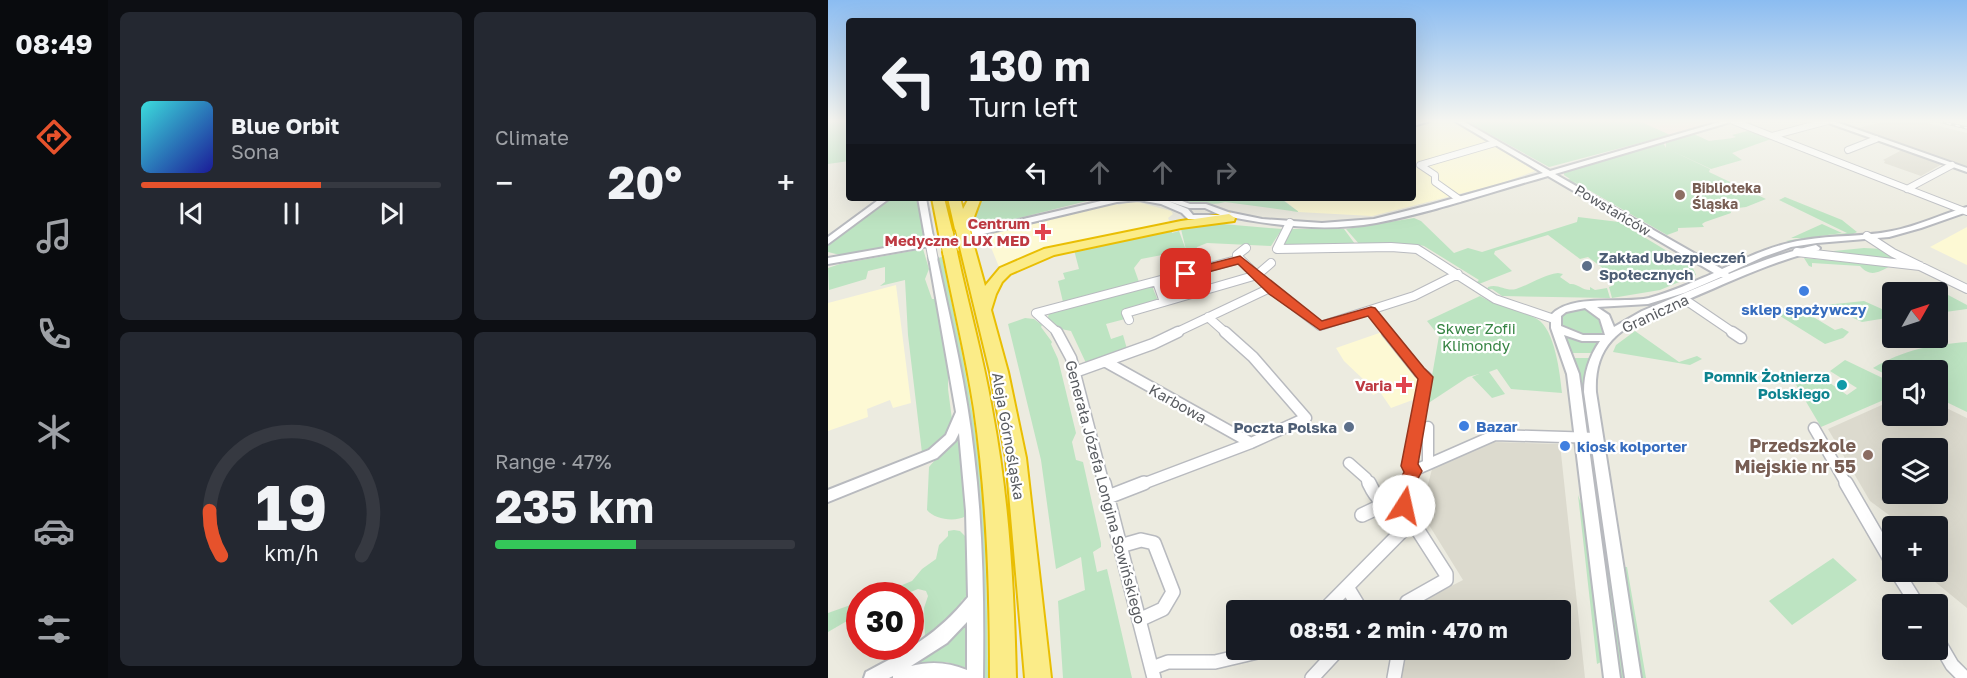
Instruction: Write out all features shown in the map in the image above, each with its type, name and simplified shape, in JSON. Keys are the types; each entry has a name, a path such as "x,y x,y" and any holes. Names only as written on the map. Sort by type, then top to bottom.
{"highway":[{"name":"Aleja Górnośląska","path":"939,201 979,388 989,450 997,522 1003,678"},
{"name":"Aleja Górnośląska","path":"949,248 963,230 955,201"},
{"path":"963,230 973,201"},
{"path":"983,311 993,282 1004,271 1021,262 1103,240 1190,222 1233,218"},
{"name":"Aleja Górnośląska","path":"949,248 983,311 1005,401 1016,458 1038,678"}],"street":[{"path":"1459,199 1436,182 1435,175 1420,165 1462,153"},
{"name":"Powstańców","path":"1512,153 1720,275"},
{"path":"1165,201 1187,212 1191,217 1333,225 1374,221 1620,153"},
{"path":"1814,153 1966,211"},
{"path":"1916,153 1967,170"},
{"path":"1907,189 1952,165"},
{"path":"1559,170 1561,180"},
{"path":"828,233 874,201"},
{"path":"828,241 882,201"},
{"path":"923,201 929,237 949,248 962,412 970,480 976,599 975,678"},
{"path":"828,259 914,247 1105,201"},
{"path":"1169,201 1209,207 1233,218"},
{"path":"1187,212 1198,206"},
{"path":"1205,217 1212,210"},
{"name":"Graniczna","path":"1633,678 1589,381 1594,362 1610,337 1635,319 1684,298 1734,267 1789,246 1906,235 1966,211"},
{"path":"1290,223 1276,249 1408,247 1424,252 1500,301 1556,323 1582,338 1610,337 1605,317 1586,305"},
{"path":"1875,238 1903,257 1967,289"},
{"name":"Graniczna","path":"1556,323 1563,309 1652,300 1720,275 1797,252 1875,238"},
{"path":"1246,248 1237,255 1240,259 1270,288 1320,326 1421,293 1458,274"},
{"path":"1797,252 1920,266"},
{"name":"Generała Józefa Longina Sowińskiego","path":"1153,673 1075,372 1062,339 1036,313 1240,259"},
{"path":"1129,320 1126,313 1257,275 1271,263"},
{"path":"1157,282 1164,302"},
{"path":"1075,372 1153,344 1270,288"},
{"path":"1684,298 1741,338"},
{"path":"1371,311 1419,372 1426,377 1409,466 1413,471"},
{"path":"1108,497 1251,443 1306,418 1253,357 1208,317"},
{"path":"1556,323 1571,364 1612,678"},
{"name":"Karbowa","path":"1106,362 1251,443"},
{"path":"828,496 933,454 951,438 962,412"},
{"path":"1428,427 1428,464"},
{"path":"1814,428 1882,545"},
{"path":"1411,600 1446,580 1446,574 1412,521 1402,499 1407,481 1413,471 1495,435 1597,438"},
{"path":"1349,463 1362,473 1376,498 1382,501 1402,499"},
{"path":"1362,515 1377,508 1382,501"},
{"path":"1334,600 1412,521"},
{"path":"1120,546 1135,541 1154,543 1173,592 1171,599 1163,609 1139,620"},
{"path":"1347,588 1355,600"},
{"path":"872,678 917,656 939,640 956,625 976,599"},
{"path":"1948,657 1965,678"},
{"path":"1153,673 1168,662 1215,662 1226,659"},
{"path":"1312,678 1329,660"},
{"path":"1394,678 1397,660"},
{"path":"901,678 939,670 965,678"}],"shaded area":[{"path":"1416,153 1506,153 1535,171 1499,184 1372,216 1298,212 1285,201 1416,201"},
{"path":"1897,153 1910,153 1942,164 1921,176 1884,163 1883,160"},
{"path":"1924,153 1967,153 1967,167"},
{"path":"1134,201 1171,211 1173,214 1168,218 1171,224 999,267 986,235 1116,203 1118,205"},
{"path":"1967,227 1967,265 1930,247"},
{"path":"896,285 911,403 893,408 890,400 867,409 868,417 828,431 828,303"},
{"path":"1385,331 1422,378 1418,398 1391,408 1380,392 1373,395 1364,380 1344,361 1336,348"},
{"path":"1882,405 1882,426 1948,426 1948,409 1967,418 1967,608 1935,582 1948,582 1948,516 1889,516 1870,501 1828,429"},
{"path":"1493,442 1560,444 1585,678 1399,678 1402,660 1571,660 1571,600 1424,600 1463,580 1421,512 1432,469"}],"green space":[{"path":"828,153 846,153 846,161 828,164"},
{"path":"1523,153 1603,153 1549,167"},
{"path":"1630,153 1676,153 1710,169 1709,172 1766,199 1746,207 1730,209 1731,213 1705,222 1702,224 1704,227 1678,228 1678,231 1667,235 1573,181 1600,200 1566,180 1570,179 1564,175 1564,172"},
{"path":"1676,153 1733,153 1742,160 1711,169"},
{"path":"1785,197 1842,220 1857,232 1786,241 1802,238 1791,238 1822,224 1842,233 1813,237 1847,233 1779,200"},
{"path":"885,201 918,201 923,241 840,255 828,252 828,245"},
{"path":"978,201 1087,201 975,229 972,218"},
{"path":"1187,201 1284,201 1299,212 1225,202"},
{"path":"1578,217 1619,222 1692,266 1696,275 1660,290 1612,298 1609,287 1614,285 1611,282 1614,278 1612,275 1588,257 1580,259 1548,235 1495,251 1494,254 1512,271 1479,284 1476,283 1479,280 1424,246 1415,244 1360,245 1346,229 1414,218 1421,221 1454,253 1468,248 1482,252 1577,222"},
{"path":"1211,223 1282,229 1271,246 1207,243 1197,247 1196,251 1201,251 1178,252 1141,259 1134,268 1139,282 1063,302 1058,281 1065,279 1063,273 1079,269 1074,250 1172,230 1172,233 1179,231 1186,250 1181,229"},
{"path":"1291,229 1344,229 1355,244 1283,247"},
{"path":"1864,248 1883,249 1898,258 1900,262 1824,252"},
{"path":"923,249 929,269 925,279 932,299 936,299 948,363 948,389 953,427 932,451 828,493 828,489 922,453 908,335 905,280 880,286 885,282 885,267 868,271 866,279 829,290 828,268"},
{"path":"942,257 966,374 977,445 984,532 988,678 982,678 977,482 971,426 962,370 938,258"},
{"path":"1804,258 1891,266 1871,273 1860,266 1812,263 1812,267"},
{"path":"1558,273 1563,274 1560,277 1570,284 1584,289 1607,288 1610,298 1502,296 1492,289 1487,290 1492,286 1516,289"},
{"path":"1152,286 1158,301 1122,311 1125,319 1106,324 1111,339 1123,335 1127,349 1095,359 1095,363 1086,363 1071,331 1061,329 1048,318 1049,312"},
{"path":"1948,295 1967,305 1967,309 1948,312"},
{"name":"Skwer Zofii Klimondy","path":"1480,296 1537,319 1543,324 1556,353 1562,393 1511,389 1497,369 1489,372 1505,394 1492,398 1472,377 1479,374 1468,377 1427,404 1439,336 1427,321"},
{"path":"1864,301 1882,309 1882,319 1862,322 1825,305"},
{"path":"1797,305 1810,308 1805,312 1835,330 1842,328 1849,332 1843,338 1825,344 1780,316 1782,312"},
{"path":"1578,308 1592,310 1603,318 1605,330 1595,336 1590,336 1563,328 1559,320 1563,312"},
{"path":"1025,318 1034,319 1042,325 1041,327 1052,342 1058,359 1076,433 1072,442 1076,460 1083,462 1101,543 1101,547 1093,552 1097,572 1107,569 1132,678 1063,678 1058,601 1085,590 1081,557 1056,569 1041,460 1008,324"},
{"path":"1635,331 1679,362 1697,356 1702,359 1690,365 1613,352 1616,345"},
{"path":"1564,335 1582,341 1600,340 1593,353 1572,353"},
{"path":"1967,342 1967,412 1948,403 1948,360 1888,360 1918,349 1948,348 1948,344"},
{"path":"1574,358 1590,358 1585,383 1590,432 1586,431"},
{"path":"1845,360 1882,378 1882,401 1821,427 1795,383 1820,376 1847,395 1857,388 1830,371"},
{"path":"1882,363 1882,372 1873,368"},
{"path":"958,433 966,516 946,519 935,516 927,510 929,467"},
{"path":"1587,449 1593,450 1626,678 1619,678"},
{"path":"1578,495 1584,512 1603,661 1597,664"},
{"path":"948,531 960,531 967,538 966,599 962,600 954,615 925,640 924,608 928,596 924,590 924,582 910,582 936,559 939,545 948,536"},
{"path":"1833,558 1857,580 1792,625 1769,601"},
{"path":"1624,567 1627,567 1646,678 1641,678"},
{"path":"846,607 846,622 828,632 828,613"},
{"path":"968,620 967,668 946,662 931,663 882,678 909,660 924,660 924,650"}],"place":[{"name":"Biblioteka Śląska","path":"1680,195"},
{"name":"Centrum Medyczne LUX MED","path":"1043,232"},
{"name":"Zakład Ubezpieczeń Społecznych","path":"1587,266"},
{"name":"sklep spożywczy","path":"1804,291"},
{"name":"Varia","path":"1404,385"},
{"name":"Pomnik Żołnierza Polskiego","path":"1842,385"},
{"name":"Bazar","path":"1464,426"},
{"name":"Poczta Polska","path":"1349,427"},
{"name":"kiosk kolporter","path":"1565,446"},
{"name":"Przedszkole Miejskie nr 55","path":"1868,455"}],"route":[{"path":"1186,274 1240,259 1270,288 1320,326 1371,311 1419,372 1426,377 1409,466 1413,471 1407,481 1402,499 1404,506"}]}
